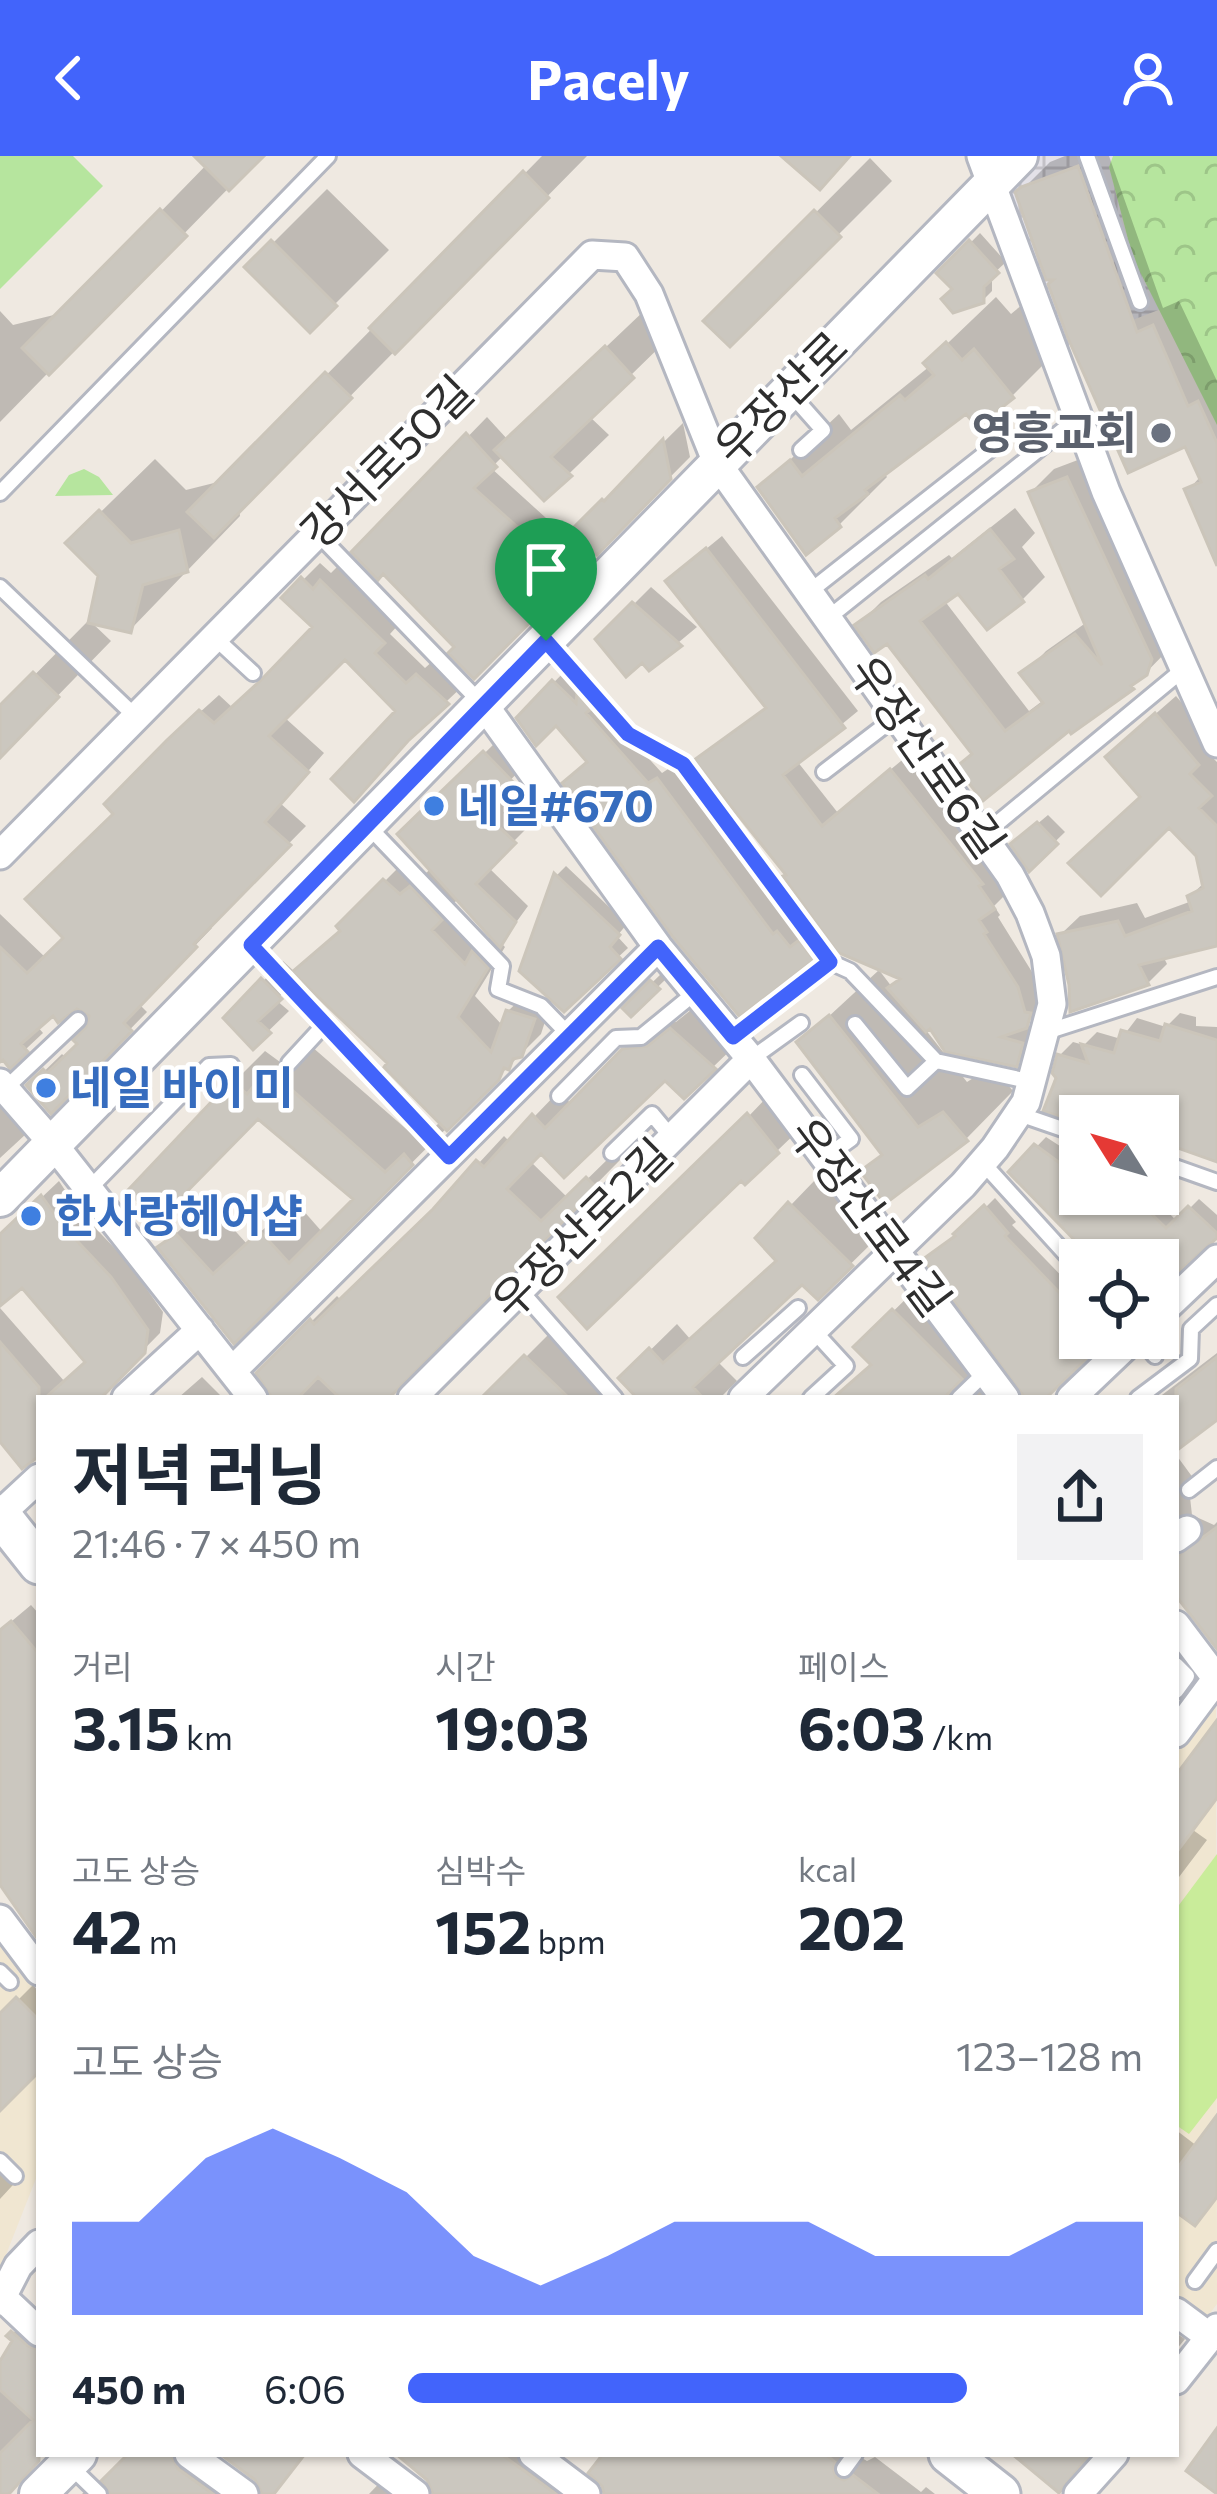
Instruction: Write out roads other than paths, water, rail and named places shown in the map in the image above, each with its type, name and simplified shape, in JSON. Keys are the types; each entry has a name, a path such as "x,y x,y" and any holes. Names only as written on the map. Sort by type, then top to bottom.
{"main road":[{"path":"0,1515 36,1560"},
{"path":"953,2457 1000,2494"}],"street":[{"name":"우장산로","path":"0,1198 788,391 986,170 1019,156"},
{"path":"986,170 1106,492 1217,742"},
{"name":"강서로50길","path":"0,855 592,254 625,257 649,294 717,463"},
{"name":"우장산로6길","path":"717,463 1010,875 1046,956 1052,1004 1033,1082 1019,1114 983,1162 898,1252 806,1319 793,1351 746,1395"},
{"name":"우장산로4길","path":"484,706 658,947 826,1157 1002,1395"},
{"path":"232,1370 658,947"},
{"name":"우장산로2길","path":"415,1395 672,1138 742,1048"},
{"path":"3,1086 252,1395"},
{"path":"1179,1295 1217,1259"},
{"path":"129,1395 200,1330"},
{"path":"1075,1395 1123,1359"},
{"path":"0,1515 36,1481"},
{"path":"1179,1629 1217,1678 1179,1729"},
{"path":"0,1919 36,1967"},
{"path":"36,2247 17,2266 1,2299 36,2329"},
{"path":"1179,2314 1214,2333 1179,2376"},
{"path":"193,2457 244,2494"},
{"path":"366,2457 415,2494"},
{"path":"537,2457 586,2494"},
{"path":"1078,2494 1111,2457"},
{"path":"38,2494 73,2459"}],"lane":[{"path":"0,493 328,156"},
{"path":"1087,156 1141,302"},
{"path":"788,391 823,430 801,450"},
{"path":"828,618 1078,418"},
{"path":"809,592 1001,441"},
{"path":"317,533 484,706"},
{"path":"0,587 136,717"},
{"path":"214,637 253,673"},
{"path":"546,641 628,734 683,764 830,962 850,971 936,1061 1033,1082"},
{"path":"982,836 1185,668"},
{"path":"824,772 897,716"},
{"path":"367,825 502,966 498,989 542,1006 571,1037"},
{"path":"251,945 449,1157"},
{"path":"742,1048 830,962"},
{"path":"1046,1032 1217,977"},
{"path":"559,1096 616,1038 641,1037 696,992"},
{"path":"3,1086 78,1020"},
{"path":"742,1048 801,1023"},
{"path":"289,1063 325,1024"},
{"path":"855,1024 907,1088 936,1061"},
{"path":"88,1189 209,1066 231,1065"},
{"path":"802,1076 851,1139 826,1157"},
{"path":"612,1154 652,1114 672,1138"},
{"path":"1019,1114 1059,1128"},
{"path":"983,1162 1059,1247"},
{"path":"1179,1169 1217,1182"},
{"path":"520,1291 612,1395"},
{"path":"1143,1395 1194,1365 1191,1329 1217,1305"},
{"path":"742,1357 773,1329 806,1319 846,1366 814,1395"},
{"path":"773,1329 793,1351"},
{"path":"962,1395 986,1372"},
{"path":"1189,1490 1217,1468"},
{"path":"0,2161 15,2176"},
{"path":"1195,2281 1217,2251"},
{"path":"844,2469 853,2457"},
{"path":"73,2459 99,2494"}],"place":[{"name":"영흥교회","path":"1161,433"},
{"name":"네일#670","path":"434,806"},
{"name":"네일 바이 미","path":"46,1088"},
{"name":"한사랑헤어샵","path":"31,1216"}]}
